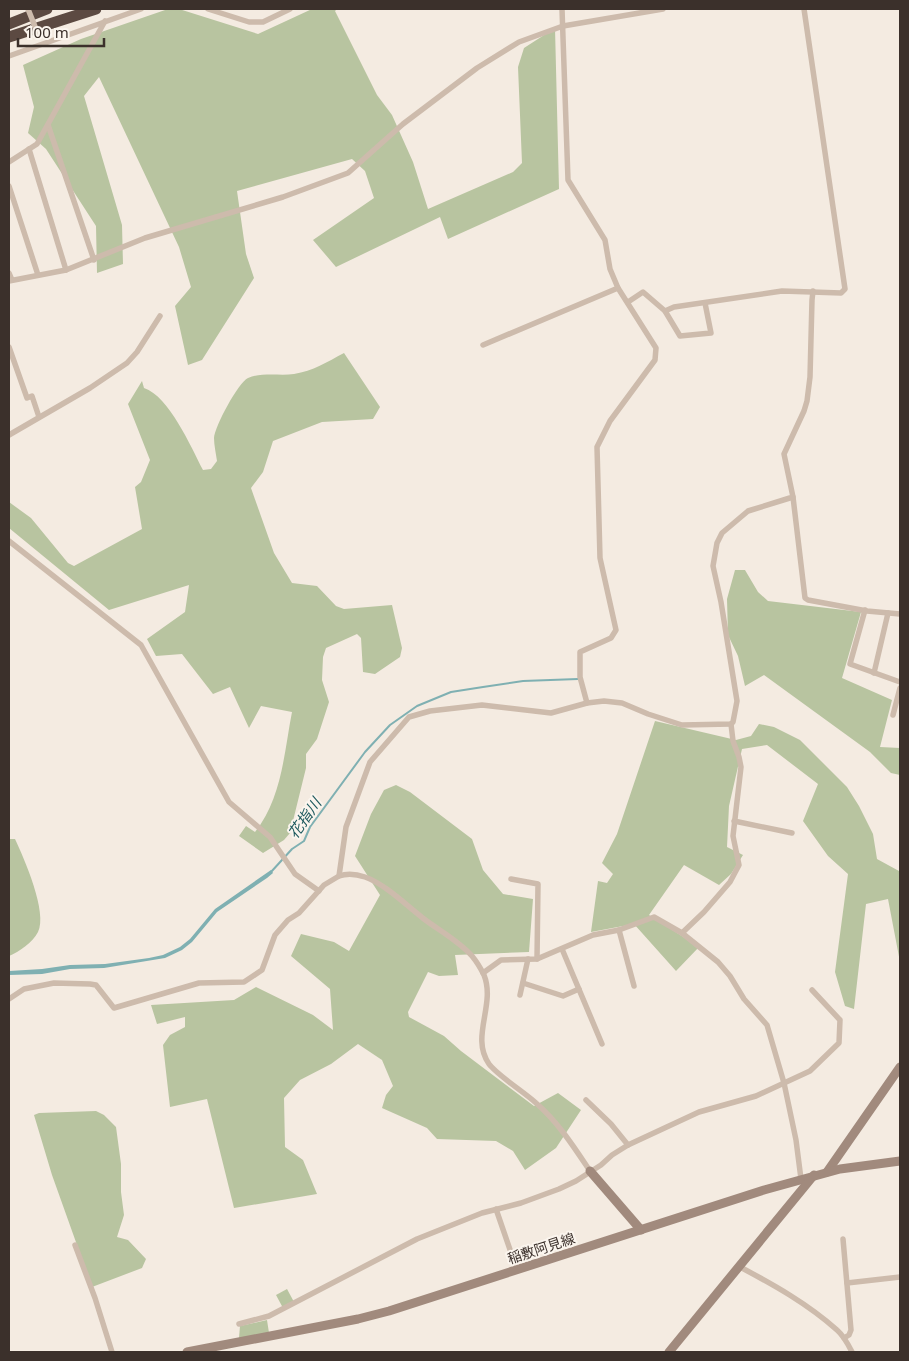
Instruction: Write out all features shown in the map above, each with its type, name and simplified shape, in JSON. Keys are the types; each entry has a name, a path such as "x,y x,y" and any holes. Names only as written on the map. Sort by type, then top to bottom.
{"highway":[{"path":"9,20 32,9"},
{"path":"9,24 47,9"},
{"path":"9,36 72,9"},
{"path":"9,36 96,9"}],"main road":[{"path":"827,1172 900,1067"},
{"name":"稲敷阿見線","path":"187,1352 203,1351 389,1311 814,1175 900,1161"},
{"path":"590,1171 641,1230"},
{"path":"669,1352 814,1175"}],"street":[{"path":"28,9 41,43"},
{"path":"9,56 41,43 141,9"},
{"path":"208,9 249,22 263,22 290,9"},
{"path":"562,9 568,180 605,240 610,269 618,288 656,348 655,360 610,421 597,447 600,558 616,630 611,638 580,652 580,677 587,703"},
{"path":"9,273 10,281 66,270 146,238 283,197 348,173 403,124 478,68 519,42 563,26 663,9"},
{"path":"665,311 674,307 782,291 841,293 845,288 804,9"},
{"path":"9,162 37,144 106,21"},
{"path":"48,125 94,260"},
{"path":"29,149 66,270"},
{"path":"9,186 38,275"},
{"path":"483,345 618,288"},
{"path":"628,302 644,292 665,311 680,336 711,333 705,303"},
{"path":"813,292 810,377 806,401 804,411 784,454 793,497 805,598 865,610 900,614"},
{"path":"9,435 90,388 127,363 137,352 160,316"},
{"path":"9,347 27,398 32,396 39,417"},
{"path":"682,933 720,894 730,882 739,865 733,843 741,767 733,741 731,724 737,701 721,602 713,566 717,543 722,533 748,512 793,497"},
{"path":"9,542 140,645 229,802 270,837 295,874 319,891"},
{"path":"865,610 850,664 900,682"},
{"path":"874,673 888,613"},
{"path":"893,715 900,688"},
{"path":"339,876 346,827 370,762 409,717 430,711 482,705 551,713 587,703 604,701 622,702 648,714 682,725 731,724"},
{"path":"734,821 792,833"},
{"path":"9,1000 24,988 54,983 90,984 96,985 114,1008 199,983 244,982 262,970 275,935 288,920 307,906 324,885 339,876 350,874 366,878 377,884 474,957 483,973 488,990 488,1003 481,1042 490,1066 524,1092 549,1115 590,1171"},
{"path":"512,880 538,884 537,959"},
{"path":"483,973 500,960 537,959 593,936 618,930 654,917 682,933 718,962 730,976 744,999 767,1025 784,1083 796,1140 801,1179"},
{"path":"618,930 634,986"},
{"path":"562,949 602,1044"},
{"path":"520,995 528,959"},
{"path":"522,983 563,996 579,989"},
{"path":"239,1324 269,1316 417,1239 482,1213 521,1203 559,1188 590,1171 628,1145 699,1112 756,1096 810,1072 839,1043 840,1020 812,990"},
{"path":"586,1100 611,1124 628,1145"},
{"path":"496,1209 517,1270"},
{"path":"843,1239 850,1330 849,1335 844,1338"},
{"path":"75,1245 112,1352"},
{"path":"740,1267 800,1301 838,1330 852,1352"},
{"path":"847,1283 900,1277"}],"green space":[{"path":"168,9 179,9 258,34 312,9 337,9 335,11 377,95 392,115 413,162 428,209 513,172 522,163 518,67 524,48 555,28 559,189 448,239 440,217 336,267 313,240 374,198 365,171 352,159 237,191 246,254 254,278 202,360 188,365 175,306 191,287 179,247 99,77 84,96 122,225 123,264 97,273 96,226 46,149 28,133 34,107 23,65 81,39"},
{"path":"344,353 380,407 373,419 322,422 273,441 263,472 251,488 274,553 292,583 317,586 336,606 344,609 392,605 402,648 400,657 375,674 363,672 361,638 357,634 326,648 323,657 322,680 329,702 317,739 306,754 306,768 290,833 284,840 263,853 239,836 246,826 255,832 271,805 281,775 292,712 261,706 249,728 230,687 213,694 182,654 156,656 147,639 185,612 189,585 109,610 9,528 9,502 31,518 68,563 74,566 142,529 135,487 141,482 150,460 128,404 142,381 144,388 153,393 170,411 186,436 203,470 211,469 217,461 214,438 218,424 239,388 248,378 259,375 301,373 320,366"},
{"path":"735,570 745,570 758,592 768,601 861,612 842,678 892,700 880,747 900,748 900,775 891,773 870,752 764,675 745,686 738,656 728,635 727,599"},
{"path":"655,721 736,740 751,736 759,724 774,727 800,740 847,787 873,834 877,859 899,871 900,875 900,962 888,899 866,904 854,1009 845,1006 835,972 848,874 828,856 803,821 818,784 767,745 742,749 729,806 727,847 743,855 731,874 719,885 684,865 649,915 699,947 676,971 634,924 591,932 598,881 607,883 613,874 602,863 617,834"},
{"path":"396,785 410,792 472,839 483,870 503,894 533,899 529,952 455,955 458,975 439,976 428,972 408,1012 409,1017 444,1036 534,1106 558,1093 581,1110 556,1148 525,1170 513,1151 496,1141 437,1139 427,1128 382,1108 386,1095 393,1086 382,1060 358,1044 331,1064 300,1080 284,1098 285,1147 303,1160 317,1194 234,1208 207,1099 170,1107 163,1045 170,1035 185,1027 185,1017 157,1024 151,1005 234,1000 256,987 313,1015 333,1030 330,989 291,956 301,934 334,942 349,951 380,895 355,856 371,814 384,790"},
{"path":"9,839 15,839 29,872 40,912 40,923 38,932 33,939 9,956"},
{"path":"96,1111 104,1115 116,1127 121,1164 121,1192 124,1215 117,1237 128,1240 146,1259 142,1268 92,1287 52,1175 34,1115 39,1113"},
{"path":"287,1289 294,1302 283,1308 276,1295"},
{"path":"267,1320 269,1333 239,1338 240,1326"}],"water":[{"name":"花指川","path":"271,870 273,873 267,878 217,912 192,942 182,950 165,958 104,968 70,969 42,974 9,975 9,971 70,965 105,964 163,955 180,947 190,939 215,909"}],"waterway":[{"name":"花指川","path":"271,872 292,849 304,841 310,827 365,752 390,725 417,706 451,692 523,681 578,679"}]}
